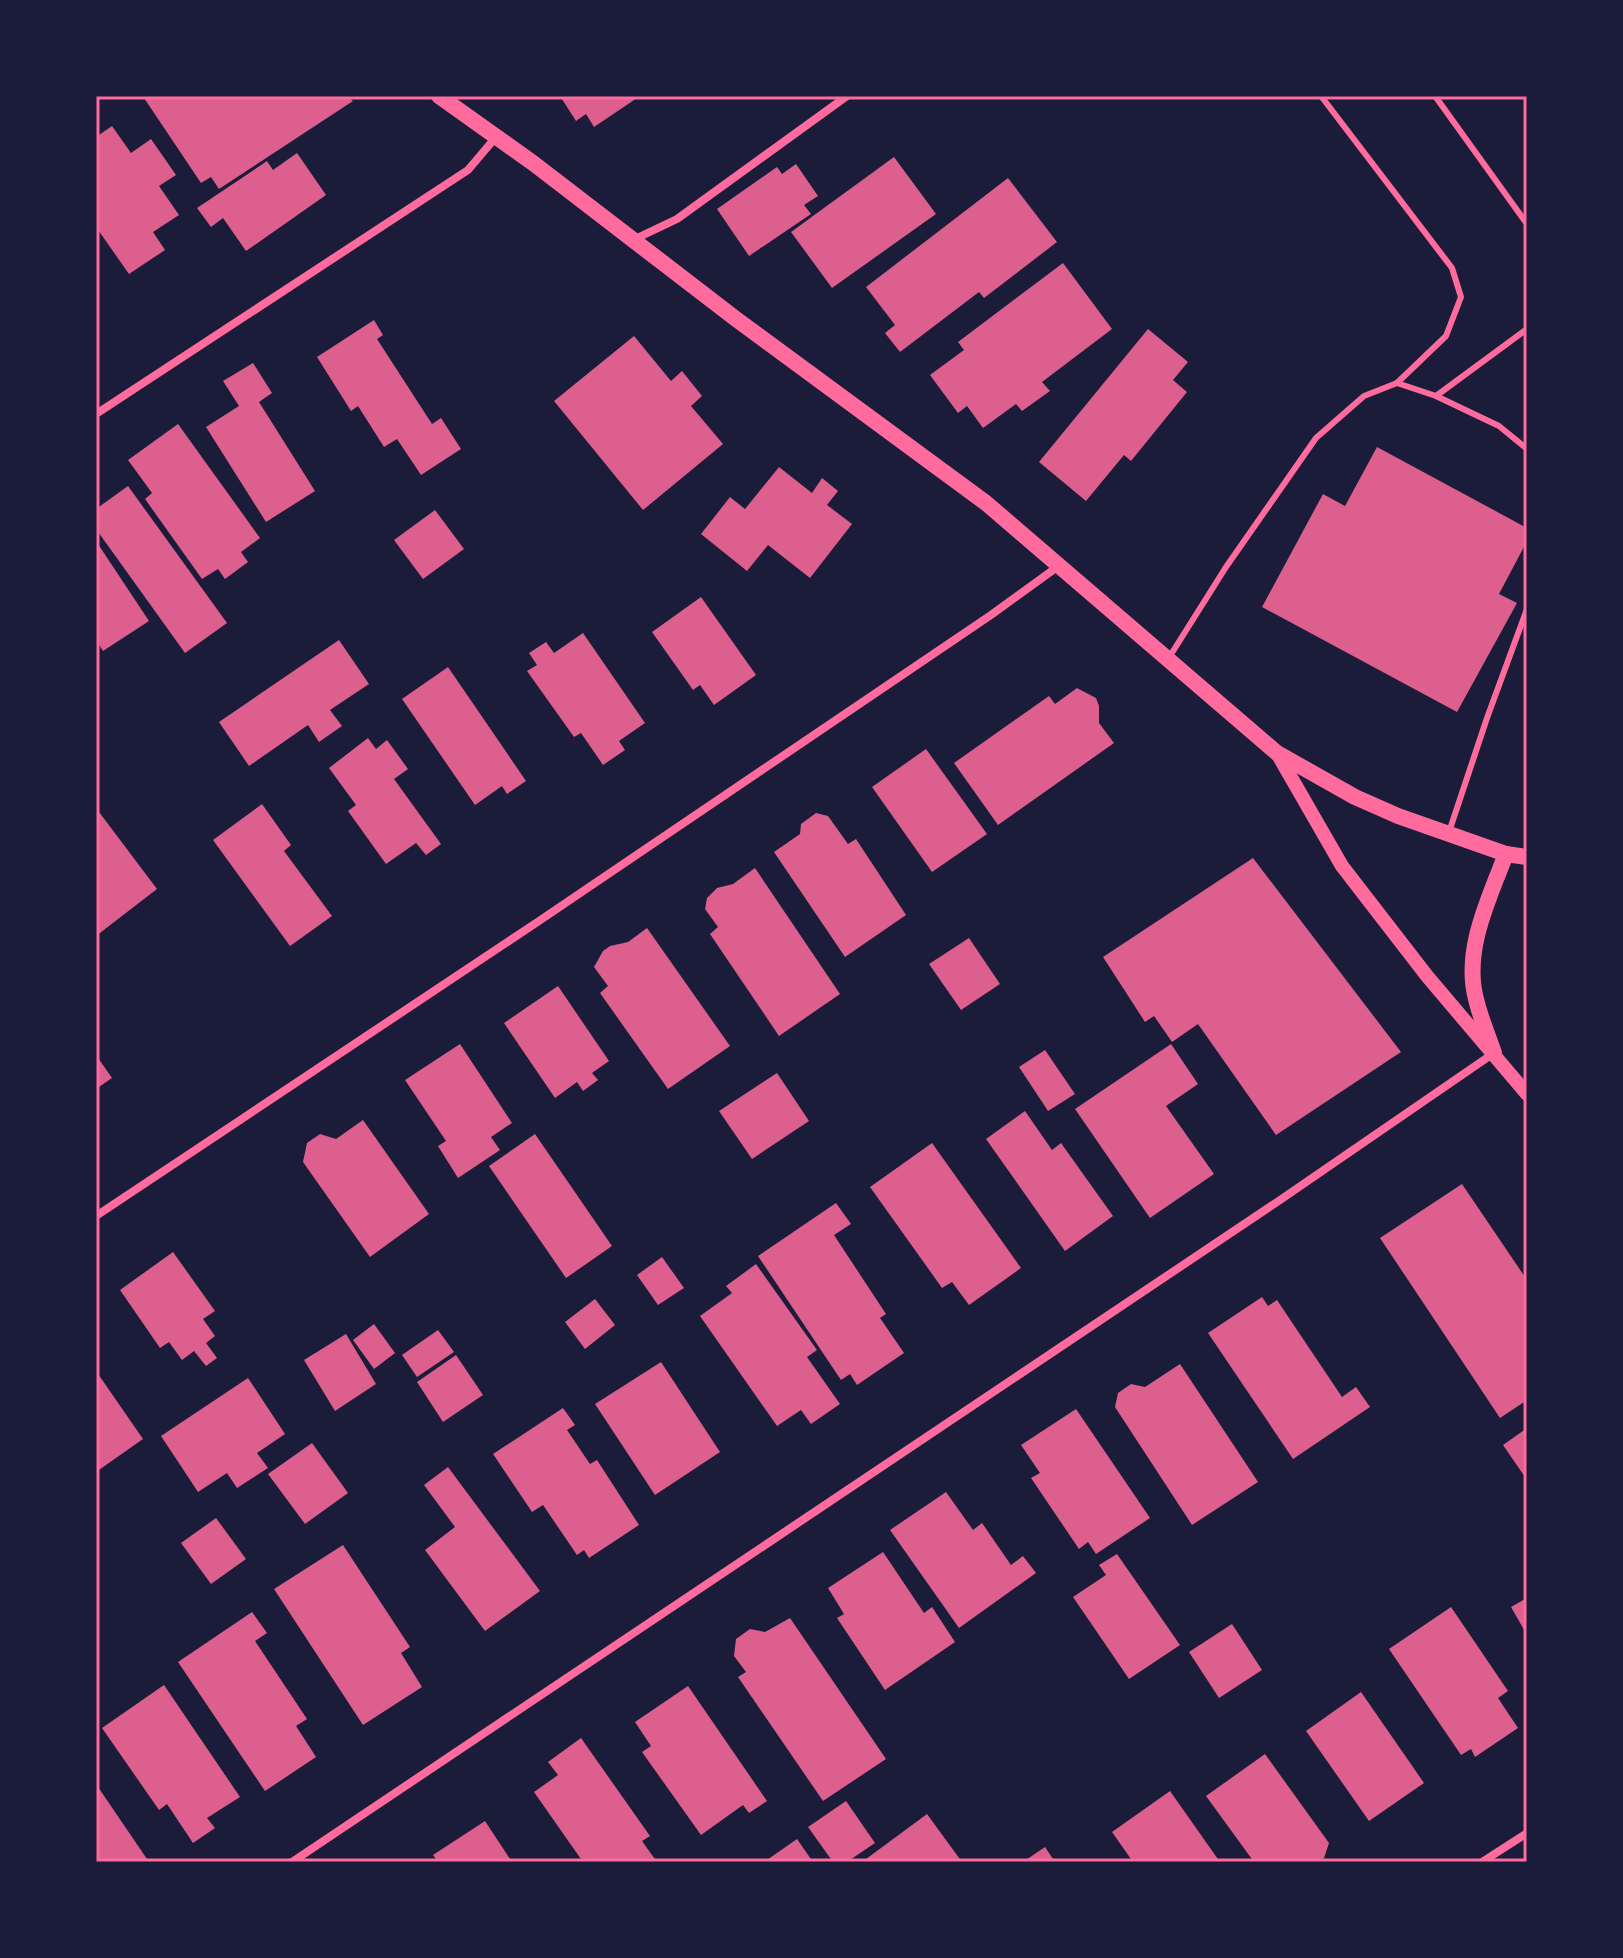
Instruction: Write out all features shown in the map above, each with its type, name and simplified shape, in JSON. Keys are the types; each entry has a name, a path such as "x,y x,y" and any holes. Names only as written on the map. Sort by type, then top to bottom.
{"main road":[{"path":"439,96 986,503 1277,753 1355,797 1448,835 1506,854 1527,857"},
{"path":"1494,1053 1475,997 1473,954 1506,854"}],"street":[{"path":"635,239 677,219 847,96"},
{"path":"96,414 468,170 496,137"},
{"path":"96,1216 510,941 1061,565"},
{"path":"1277,753 1342,866 1427,976 1527,1094"},
{"path":"292,1862 1283,1198 1494,1053"},
{"path":"1482,1862 1527,1833"}],"lane":[{"path":"1168,659 1226,567 1316,438 1364,396 1397,383 1446,336 1461,297 1452,268 1321,96"},
{"path":"1435,96 1527,224"},
{"path":"1436,396 1527,329"},
{"path":"1397,383 1436,396 1499,426 1527,449"},
{"path":"1448,835 1527,609"}],"building":[{"path":"346,96 353,101 219,189 211,177 201,183 144,98"},
{"path":"560,96 640,96 594,127 586,114 576,121"},
{"path":"112,126 131,153 151,139 176,175 159,186 179,215 153,232 165,250 129,274 96,227 96,137"},
{"path":"297,153 326,195 246,251 223,218 211,227 197,208 267,161 273,170"},
{"path":"894,157 936,214 832,288 791,232"},
{"path":"796,164 818,196 804,205 811,214 749,256 717,209 777,167 782,174"},
{"path":"1008,178 1057,242 984,298 979,292 900,352 885,333 895,325 866,287"},
{"path":"1063,263 1112,329 1042,382 1050,391 1022,411 1016,404 983,428 967,406 958,413 930,375 964,350 958,342"},
{"path":"374,320 383,335 377,339 432,424 441,418 461,449 421,475 397,439 384,447 358,406 351,411 317,357"},
{"path":"1148,329 1188,362 1173,380 1187,392 1131,461 1124,455 1086,501 1039,462"},
{"path":"634,336 671,381 682,371 702,396 691,406 723,444 643,510 554,401"},
{"path":"253,363 272,393 259,402 315,491 266,522 206,427 239,406 223,381"},
{"path":"178,424 260,538 241,552 248,562 225,579 218,569 202,579 145,499 152,493 128,460"},
{"path":"1377,447 1527,528 1527,541 1499,594 1517,603 1457,712 1262,607 1323,494 1345,506"},
{"path":"779,467 812,493 822,478 838,491 827,505 852,524 810,578 768,545 747,571 701,534 730,497 745,509"},
{"path":"128,486 227,623 185,653 96,529 96,509"},
{"path":"435,510 464,549 423,579 394,540"},
{"path":"96,541 149,621 103,651 96,640"},
{"path":"701,597 756,675 714,705 700,685 693,690 652,632"},
{"path":"583,633 645,723 619,741 625,750 603,765 581,733 574,737 527,671 537,665 529,653 546,642 554,653"},
{"path":"339,640 369,684 330,710 342,726 319,742 308,725 249,766 219,722"},
{"path":"448,667 526,781 507,794 502,786 475,805 402,699"},
{"path":"1077,688 1096,698 1099,723 1114,743 998,825 954,763 1049,696 1055,704"},
{"path":"368,738 376,749 387,740 408,769 394,779 441,844 426,855 416,843 386,864 348,811 356,805 329,768"},
{"path":"926,749 987,834 932,872 872,787"},
{"path":"262,804 291,845 284,851 332,916 290,946 213,840"},
{"path":"96,808 157,889 96,936"},
{"path":"816,813 828,816 848,844 856,839 906,915 845,957 774,852 800,834 801,824"},
{"path":"1253,858 1401,1052 1276,1135 1198,1024 1172,1042 1154,1016 1145,1022 1103,957"},
{"path":"755,868 840,994 779,1036 710,934 718,927 705,909 707,898 717,888 733,884"},
{"path":"647,928 730,1046 668,1089 600,993 608,986 594,967 603,951 628,942"},
{"path":"969,938 1000,984 961,1010 929,964"},
{"path":"558,986 609,1061 592,1073 598,1080 583,1091 577,1082 555,1098 504,1023"},
{"path":"460,1044 512,1123 491,1137 500,1150 458,1178 438,1146 446,1141 405,1080"},
{"path":"1171,1044 1198,1084 1166,1106 1214,1174 1150,1218 1075,1109"},
{"path":"1045,1050 1075,1094 1048,1111 1019,1067"},
{"path":"96,1055 112,1078 96,1089"},
{"path":"777,1073 809,1121 752,1159 719,1111"},
{"path":"1025,1111 1052,1150 1061,1143 1113,1216 1065,1251 986,1139"},
{"path":"363,1120 429,1214 370,1257 303,1162 307,1143 320,1134 336,1139"},
{"path":"535,1134 612,1246 566,1278 489,1166"},
{"path":"932,1143 1021,1268 969,1305 952,1282 942,1288 870,1187"},
{"path":"1462,1184 1527,1280 1527,1400 1500,1418 1380,1238"},
{"path":"836,1203 851,1224 834,1235 886,1314 880,1318 904,1353 857,1385 850,1374 841,1380 758,1256"},
{"path":"173,1252 215,1311 203,1319 215,1336 206,1343 217,1358 206,1366 194,1351 182,1360 169,1342 160,1348 120,1290"},
{"path":"662,1257 684,1288 658,1305 637,1275"},
{"path":"756,1264 817,1350 807,1357 840,1404 811,1424 801,1410 777,1426 700,1316 732,1293 726,1286"},
{"path":"1262,1297 1268,1306 1277,1300 1342,1397 1356,1387 1370,1407 1293,1459 1208,1333"},
{"path":"595,1299 615,1325 585,1349 565,1322"},
{"path":"374,1324 395,1353 374,1369 353,1340"},
{"path":"438,1330 454,1352 417,1377 402,1355"},
{"path":"346,1334 376,1384 335,1411 304,1360"},
{"path":"456,1355 483,1395 443,1422 417,1382"},
{"path":"661,1362 720,1452 655,1495 595,1404"},
{"path":"1180,1364 1258,1482 1192,1525 1115,1407 1118,1393 1131,1384 1145,1387"},
{"path":"96,1371 143,1439 96,1472"},
{"path":"248,1378 285,1434 257,1453 268,1468 237,1488 227,1473 198,1492 161,1436"},
{"path":"563,1408 575,1425 567,1430 590,1464 597,1460 639,1525 589,1558 584,1550 577,1555 543,1505 532,1512 493,1454"},
{"path":"1076,1409 1150,1518 1096,1554 1088,1542 1079,1549 1031,1478 1040,1473 1021,1445"},
{"path":"1527,1428 1527,1480 1503,1445"},
{"path":"312,1443 348,1493 305,1524 268,1474"},
{"path":"448,1467 540,1591 485,1631 425,1550 455,1527 424,1485"},
{"path":"946,1492 973,1530 982,1523 1011,1565 1023,1556 1036,1573 959,1628 890,1530"},
{"path":"216,1518 246,1559 211,1584 181,1543"},
{"path":"343,1545 410,1647 401,1653 422,1687 363,1725 274,1589"},
{"path":"883,1552 924,1613 932,1607 955,1642 885,1690 837,1618 844,1614 828,1588"},
{"path":"1117,1554 1180,1645 1129,1679 1073,1597 1106,1575 1099,1565"},
{"path":"1527,1598 1527,1635 1511,1607"},
{"path":"1451,1607 1508,1691 1498,1698 1518,1728 1475,1757 1471,1749 1461,1755 1389,1649"},
{"path":"252,1612 267,1633 255,1641 307,1719 296,1726 316,1757 265,1791 178,1662"},
{"path":"790,1618 886,1759 823,1801 738,1677 746,1672 734,1656 736,1639 750,1629 765,1632"},
{"path":"1232,1624 1262,1670 1219,1698 1189,1652"},
{"path":"164,1685 240,1797 207,1818 215,1828 193,1843 167,1804 159,1810 102,1728"},
{"path":"688,1686 767,1801 749,1813 743,1805 701,1835 642,1752 651,1746 635,1722"},
{"path":"1361,1692 1424,1783 1369,1821 1306,1731"},
{"path":"581,1738 650,1836 642,1841 657,1862 583,1862 534,1792 558,1775 548,1762"},
{"path":"1265,1754 1329,1843 1324,1858 1318,1862 1254,1862 1206,1796"},
{"path":"96,1784 149,1862 96,1862"},
{"path":"1170,1791 1220,1862 1133,1862 1112,1832"},
{"path":"846,1801 875,1843 847,1862 833,1862 808,1827"},
{"path":"927,1814 962,1862 862,1862"},
{"path":"485,1821 512,1862 438,1862 433,1855"},
{"path":"797,1839 813,1862 764,1862"},
{"path":"1045,1847 1055,1862 1023,1862"}]}
